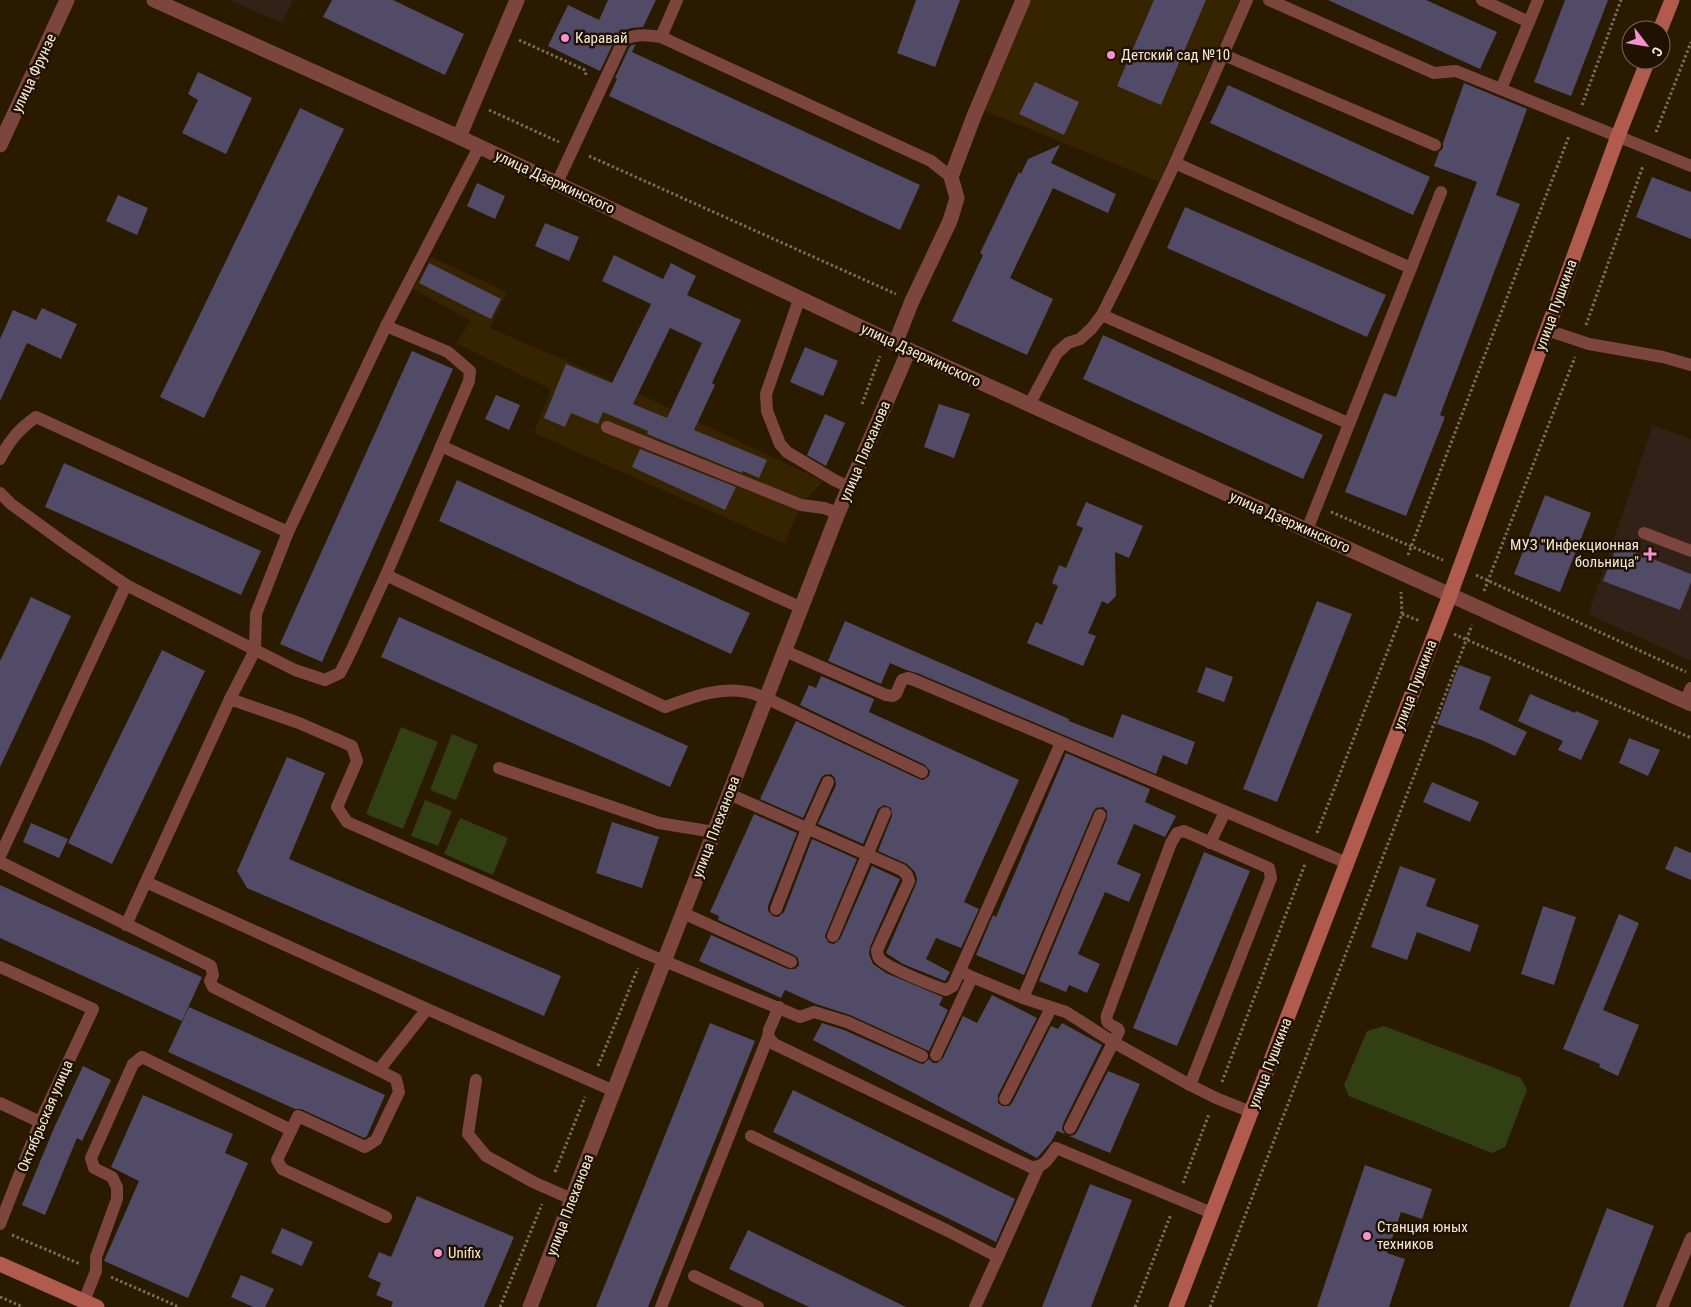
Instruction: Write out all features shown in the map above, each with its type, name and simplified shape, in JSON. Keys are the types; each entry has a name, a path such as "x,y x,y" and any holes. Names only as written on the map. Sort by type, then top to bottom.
{"main road":[{"path":"1664,20 1672,0"},
{"name":"улица Пушкина","path":"1176,1307 1438,628 1618,136 1644,70"},
{"path":"0,1264 91,1304"}],"street":[{"name":"улица Фрунзе","path":"0,145 67,0"},
{"name":"улица Дзержинского","path":"154,0 459,137 902,347 1478,608 1689,698"},
{"path":"459,137 517,0"},
{"name":"улица Плеханова","path":"530,1307 849,487 902,347 912,301 950,221 957,198 952,178 974,116 1024,0"}],"lane":[{"path":"661,37 677,0"},
{"path":"1030,405 1057,353 1068,343 1080,339 1102,315 1175,163 1247,0"},
{"path":"1269,0 1434,73 1456,71 1691,166"},
{"path":"1482,0 1529,22"},
{"path":"1501,89 1538,0"},
{"path":"557,183 624,39 632,35 661,37 932,161 952,178"},
{"path":"1224,55 1435,145"},
{"path":"126,925 230,699 255,650 256,614 288,532 386,326 479,147"},
{"path":"1175,163 1411,268"},
{"path":"1307,530 1441,192"},
{"path":"800,297 766,394 767,411 780,444 787,452 849,487"},
{"path":"1102,315 1348,424"},
{"path":"0,493 11,504 126,585 295,670 325,680 340,673 386,575 469,381 470,371 448,352 386,326"},
{"path":"1547,330 1590,344 1663,357 1691,365"},
{"path":"0,458 9,442 22,427 36,417 288,532"},
{"path":"607,427 802,505 824,508 838,513"},
{"path":"442,446 802,608"},
{"path":"1644,533 1691,551"},
{"path":"386,575 665,707 698,694 733,691 746,692 766,698 922,772"},
{"path":"0,856 126,585"},
{"path":"785,651 886,695 893,696 896,694 902,680 908,678 1347,863"},
{"path":"230,699 298,723 352,746 357,761 337,807 347,822 645,953 800,1017 814,1012 847,1022 922,1056"},
{"path":"729,794 902,870 907,875 909,881 877,950 878,958 886,964 946,990 953,986 960,971 1061,743"},
{"path":"499,768 659,824 714,832"},
{"path":"776,909 807,829 828,782"},
{"path":"1210,843 1225,812"},
{"path":"833,936 885,813"},
{"path":"1023,998 1100,815"},
{"path":"1070,1128 1119,1031 1108,1024 1106,1020 1107,1015 1171,843 1177,833 1184,831 1269,868 1271,878 1190,1085"},
{"path":"0,862 211,966 213,975 210,981 213,987 396,1079 399,1092 376,1140 365,1147 298,1116 277,1160 282,1169 386,1217"},
{"path":"146,882 426,1009 614,1091"},
{"path":"683,913 791,962"},
{"name":"Октябрьская улица","path":"0,967 93,1009 40,1122 0,1224"},
{"path":"960,971 1023,998 1066,1012 1113,1042 1190,1085 1251,1112"},
{"path":"936,1055 972,976"},
{"path":"661,1307 779,1007"},
{"path":"1004,1099 1051,1008"},
{"path":"379,1070 426,1009"},
{"path":"768,1037 774,1044 1031,1167 1038,1168"},
{"path":"91,1304 96,1257 117,1199 117,1187 112,1177 94,1168 91,1158 133,1064 142,1056 291,1130"},
{"path":"476,1080 468,1134 486,1156 535,1183 572,1199"},
{"path":"0,1103 40,1122"},
{"path":"750,1136 998,1257"},
{"path":"975,1307 1038,1168 1046,1163 1056,1148 1212,1213"},
{"path":"1662,1307 1691,1238"},
{"path":"694,1276 758,1307"}],"path":[{"path":"1135,1307 1402,614 1401,573 1621,0"},
{"path":"515,40 520,40 585,70 586,77"},
{"path":"1210,1307 1581,341 1649,150 1691,42"},
{"path":"486,109 912,301"},
{"path":"557,141 561,133"},
{"path":"1316,506 1488,580 1691,674"},
{"path":"1402,614 1466,639 1691,738"},
{"path":"0,1296 23,1307"}],"shaded area":[{"path":"229,0 293,0 282,23"},
{"name":"Детский сад №10","path":"1029,0 1240,0 1159,182 983,110"},
{"path":"431,257 507,292 490,328 601,376 823,481 801,505 785,544 534,433 551,389 456,343 471,321 413,289"},
{"name":"МУЗ \"Инфекционная больница\"","path":"1653,425 1691,439 1691,661 1588,614"}],"green space":[{"path":"401,727 438,742 403,829 366,814"},
{"path":"452,734 478,745 456,800 430,790"},
{"path":"425,800 452,811 438,846 411,836"},
{"path":"460,818 508,838 493,875 444,854"},
{"path":"1384,1026 1521,1078 1527,1090 1505,1147 1492,1153 1349,1096 1344,1085 1367,1031"}],"building":[{"path":"332,0 393,0 464,34 445,75 323,17"},
{"path":"608,0 656,0 643,27 631,28 618,33 600,71 548,46 568,5 599,20"},
{"path":"916,0 960,0 935,67 897,53"},
{"path":"1154,0 1206,0 1161,105 1117,86"},
{"path":"1328,0 1426,0 1497,32 1480,69"},
{"path":"1565,0 1608,0 1571,96 1534,82"},
{"path":"636,44 632,52 920,185 900,230 609,96 630,46"},
{"path":"198,72 252,98 226,154 182,133 198,100 188,94"},
{"path":"1035,82 1079,102 1064,135 1019,114"},
{"path":"1464,83 1527,109 1496,195 1520,204 1440,415 1445,417 1406,516 1345,492 1384,393 1396,397 1477,182 1434,166 1439,152 1443,148 1443,143"},
{"path":"1228,85 1430,177 1413,215 1210,123"},
{"path":"300,108 344,129 204,418 160,397"},
{"path":"1060,145 1051,163 1116,194 1108,213 1053,188 1010,278 1053,299 1027,355 952,321 983,255 980,253 1019,172 1021,174 1028,159"},
{"path":"1652,177 1691,192 1691,239 1636,217"},
{"path":"477,183 505,196 495,219 467,206"},
{"path":"118,195 148,208 137,235 106,221"},
{"path":"1185,207 1386,295 1367,337 1167,248"},
{"path":"545,223 579,237 569,261 535,246"},
{"path":"614,255 663,279 671,263 696,276 687,295 741,320 712,383 715,385 694,430 767,460 759,478 743,471 742,473 647,434 648,431 603,412 598,424 571,413 565,427 544,418 566,364 612,383 651,304 602,281","holes":["670,328 702,343 667,418 633,404"]},
{"path":"429,263 501,299 491,319 419,283"},
{"path":"42,308 77,324 61,359 27,343 0,401 0,339 13,310 36,320"},
{"path":"1103,335 1323,435 1303,479 1083,379"},
{"path":"805,347 838,361 823,396 790,382"},
{"path":"412,351 453,369 322,662 280,644"},
{"path":"496,395 520,405 509,430 485,419"},
{"path":"939,404 970,414 954,458 924,447"},
{"path":"825,414 845,423 826,466 807,455"},
{"path":"640,449 736,487 725,510 632,467"},
{"path":"64,463 261,551 241,595 45,507"},
{"path":"457,480 750,613 731,654 439,521"},
{"path":"1545,495 1591,513 1560,592 1514,574"},
{"path":"1086,502 1143,526 1129,558 1115,552 1116,596 1108,604 1102,601 1088,633 1096,636 1083,666 1027,643 1036,622 1042,625 1058,586 1052,583 1059,565 1066,568 1083,528 1076,525"},
{"path":"1617,545 1691,574 1691,582 1680,610 1603,581"},
{"path":"31,597 71,616 0,767 0,661"},
{"path":"1317,601 1352,614 1277,802 1243,789"},
{"path":"399,617 688,746 670,787 381,657"},
{"path":"845,621 1069,719 1069,721 1113,738 1122,714 1195,742 1187,765 1163,755 1156,774 890,663 881,684 828,661"},
{"path":"162,650 205,671 112,864 68,843"},
{"path":"1459,665 1491,677 1479,709 1527,732 1515,756 1484,741 1437,724"},
{"path":"1206,667 1233,677 1224,702 1197,692"},
{"path":"821,676 874,699 869,712 1019,780 964,902 979,909 961,948 936,938 926,959 950,972 945,981 903,964 886,953 917,879 915,872 907,864 878,851 892,816 891,808 884,805 878,809 863,844 818,824 836,785 835,778 831,774 824,775 821,778 803,818 760,799 796,721 919,779 923,780 929,776 930,771 925,765 800,705 809,685 816,688"},
{"path":"1530,694 1599,721 1581,760 1558,750 1563,741 1518,721"},
{"path":"1629,738 1660,750 1648,776 1619,763"},
{"path":"1066,753 1150,789 1145,802 1176,816 1165,837 1134,824 1117,864 1141,874 1129,902 1105,892 1078,954 1100,964 1087,993 1069,985 1066,992 1039,981 1107,818 1107,811 1103,807 1096,808 1093,812 1024,975 976,955 993,915 996,917"},
{"path":"287,757 325,773 289,859 561,976 544,1016 247,888 237,871"},
{"path":"1432,782 1479,802 1470,822 1423,802"},
{"path":"754,814 797,833 768,906 768,911 773,916 778,917 784,912 812,839 857,859 826,933 825,937 829,943 834,944 840,939 872,866 900,879 870,947 869,954 873,964 886,973 943,997 939,1005 948,1010 929,1051 850,1015 816,1004 785,990 781,998 699,961 711,935 788,969 795,969 799,965 798,958 794,955 718,920 719,916 710,912"},
{"path":"612,822 659,837 642,888 596,873"},
{"path":"31,823 68,839 59,858 23,842"},
{"path":"1675,846 1691,853 1691,880 1665,869"},
{"path":"1204,852 1250,871 1177,1046 1133,1028"},
{"path":"1400,866 1436,879 1426,906 1479,925 1470,952 1417,932 1407,960 1371,947"},
{"path":"0,885 202,977 182,1021 0,938"},
{"path":"1543,906 1576,917 1554,985 1521,974"},
{"path":"1619,914 1639,923 1603,1010 1639,1025 1618,1076 1599,1067 1600,1064 1563,1049"},
{"path":"992,995 1037,1018 998,1095 998,1103 1002,1106 1009,1106 1012,1103 1051,1026 1058,1029 1062,1023 1102,1045 1063,1124 1062,1129 1065,1134 1057,1131 1051,1142 1037,1158 813,1040 822,1023 844,1030 919,1063 923,1064 929,1059 933,1063 937,1063 943,1058 963,1016 977,1023"},
{"path":"189,1007 385,1095 367,1136 364,1138 301,1109 295,1109 168,1052"},
{"path":"710,1023 755,1041 648,1307 596,1307"},
{"path":"83,1066 111,1080 82,1141 77,1138 45,1215 22,1205 54,1128"},
{"path":"1108,1071 1140,1084 1110,1153 1069,1136 1077,1132"},
{"path":"793,1090 1015,1199 996,1242 773,1132"},
{"path":"143,1095 233,1134 225,1153 248,1163 188,1298 104,1261 139,1181 111,1167"},
{"name":"Станция юных техников","path":"1365,1165 1432,1189 1422,1219 1401,1212 1387,1253 1405,1259 1389,1307 1317,1307"},
{"path":"1090,1184 1132,1200 1091,1307 1042,1307"},
{"path":"417,1196 514,1237 484,1307 391,1307 393,1302 376,1295 381,1283 368,1277 379,1252 391,1257"},
{"path":"1607,1208 1654,1226 1623,1307 1569,1307"},
{"path":"282,1228 313,1242 302,1266 271,1253"},
{"path":"748,1230 906,1307 809,1307 729,1269"},
{"path":"241,1275 274,1289 265,1307 253,1307 231,1297"}],"place":[{"name":"Каравай","path":"565,38"},
{"name":"Детский сад №10","path":"1111,55"},
{"name":"МУЗ \"Инфекционная больница\"","path":"1650,554"},
{"name":"Станция юных техников","path":"1367,1236"},
{"name":"Unifix","path":"438,1253"}]}
